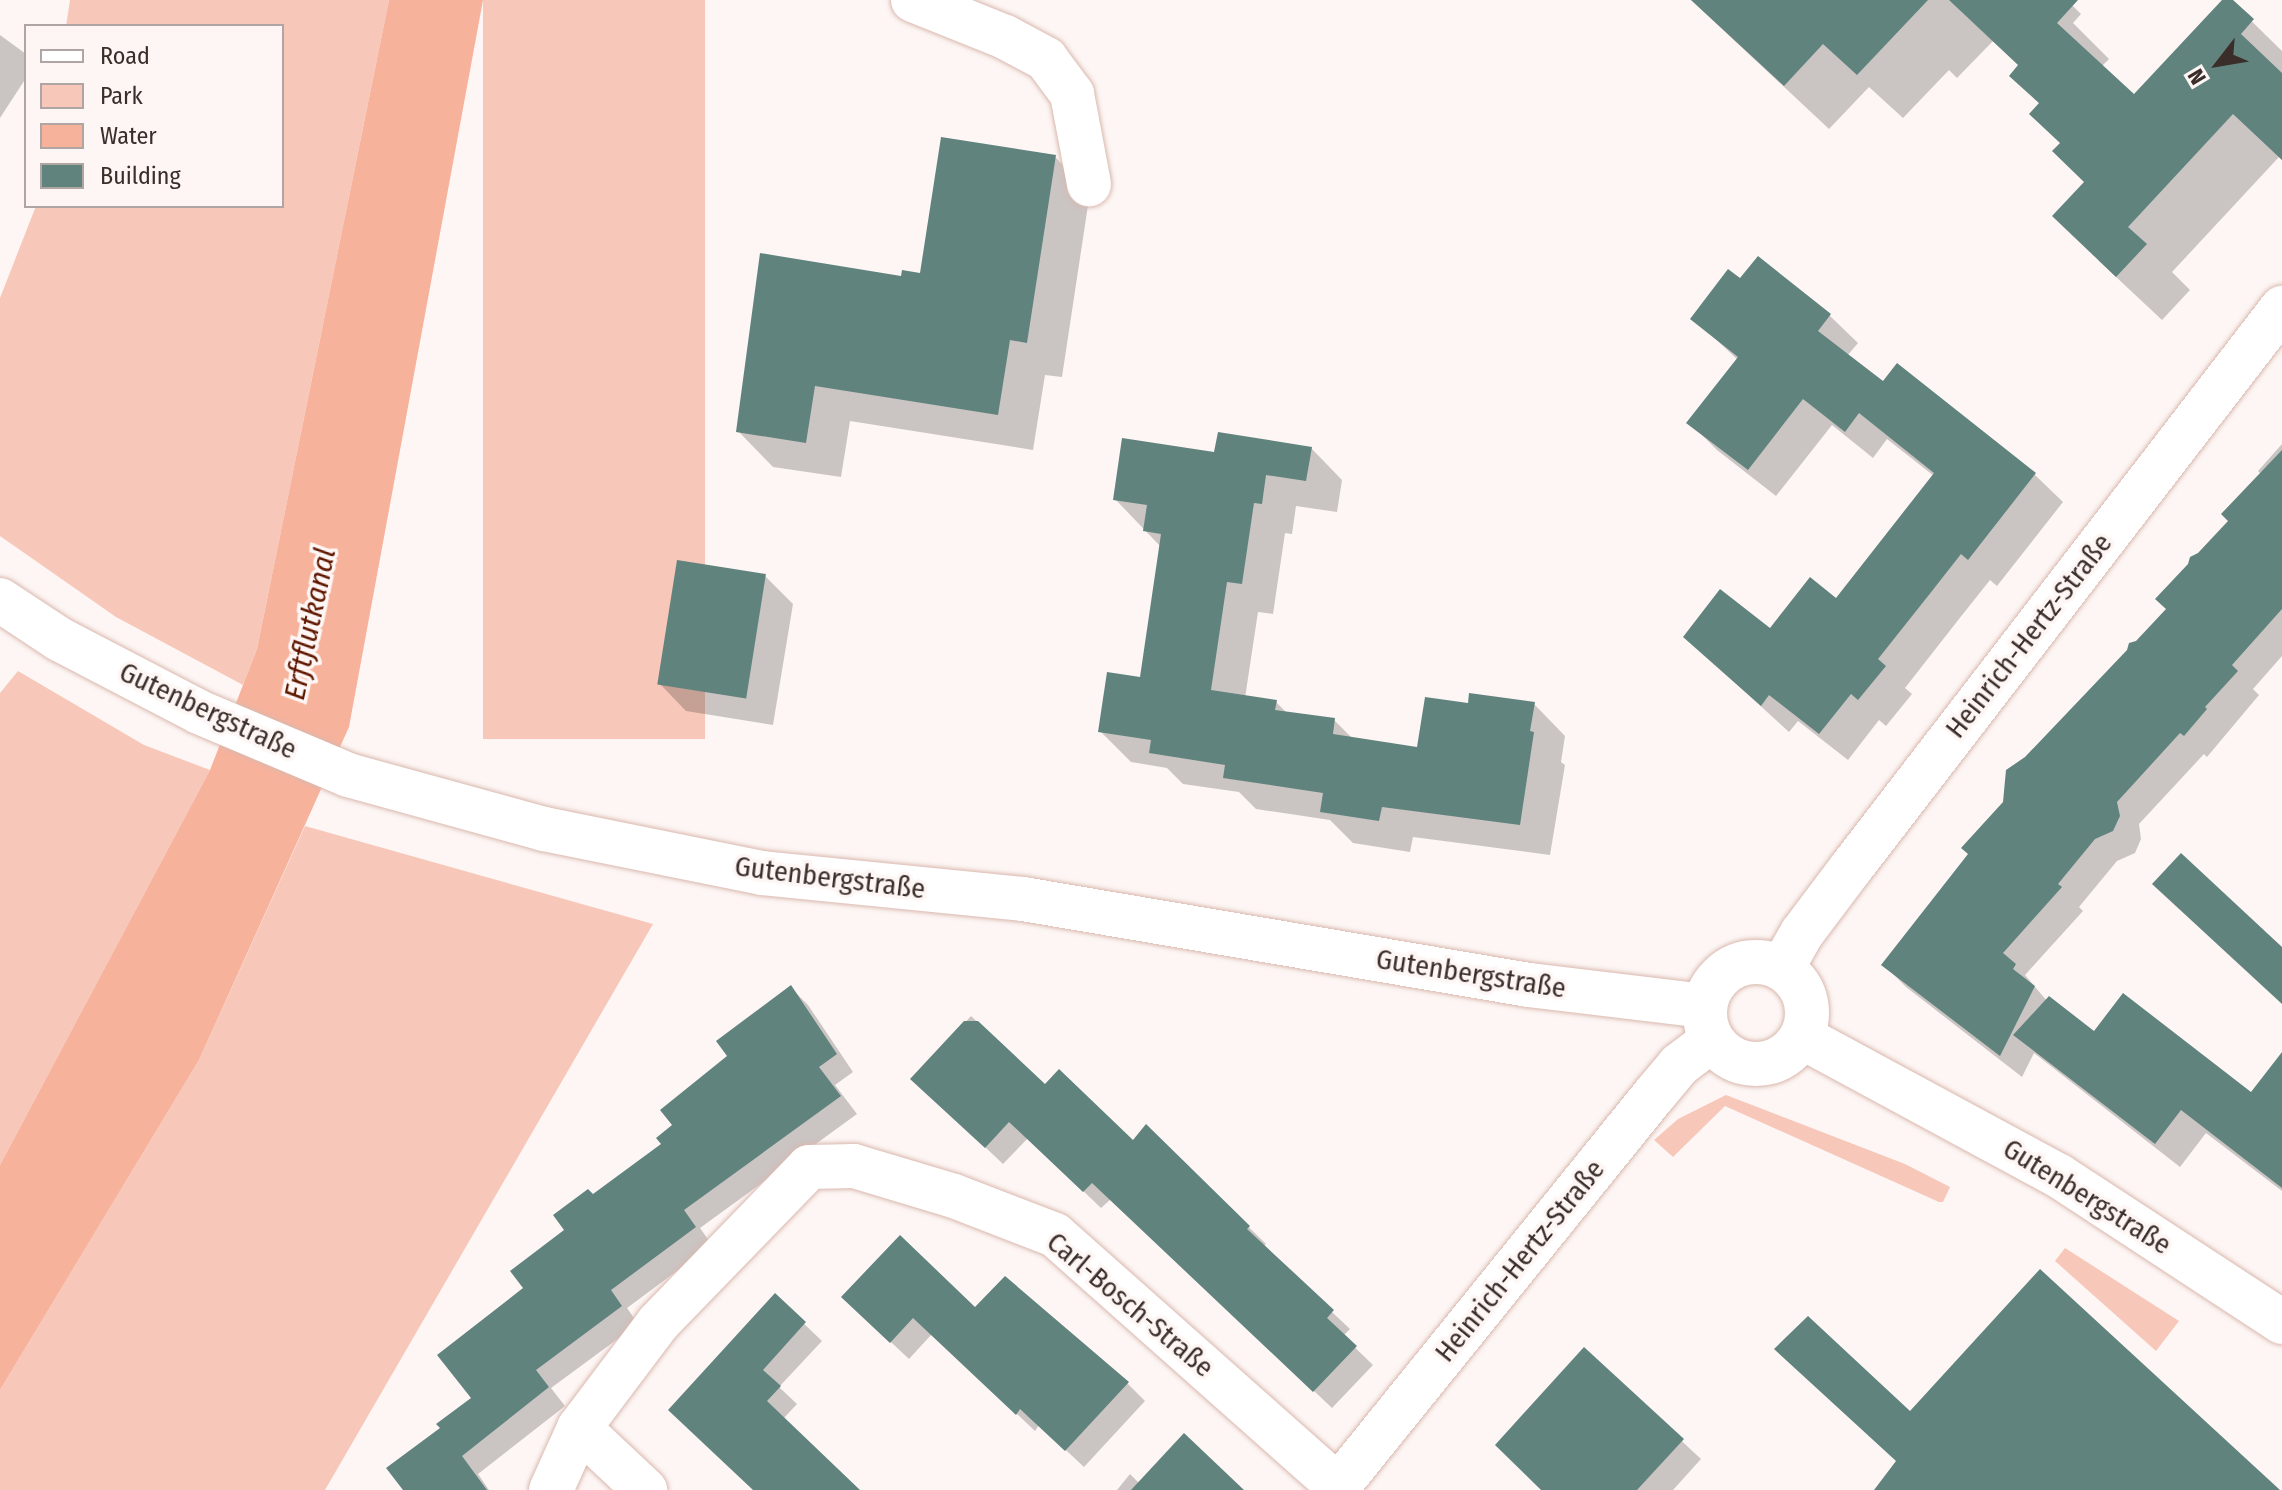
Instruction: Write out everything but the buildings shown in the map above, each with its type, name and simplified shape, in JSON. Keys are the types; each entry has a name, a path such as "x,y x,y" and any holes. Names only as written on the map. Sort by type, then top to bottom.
{"street":[{"path":"913,0 1005,37 1046,59 1072,94 1089,184"},
{"name":"Heinrich-Hertz-Straße","path":"1782,968 1802,933 1860,855 2282,308"},
{"name":"Gutenbergstraße","path":"0,600 59,639 199,712 348,775 544,829 762,873 1023,899 1529,985 1709,1023"},
{"path":"1750,961 1782,968 1803,991 1807,1022 1802,1037 1791,1051 1776,1061 1758,1064 1740,1062 1725,1053 1709,1023 1715,983 1734,966 1750,961"},
{"name":"Heinrich-Hertz-Straße","path":"1336,1488 1679,1065 1709,1023"},
{"name":"Gutenbergstraße","path":"1802,1037 1879,1081 2047,1168 2282,1322"},
{"name":"Carl-Bosch-Straße","path":"551,1490 579,1428 658,1323 809,1167 854,1166 954,1196 1055,1235 1336,1488"},
{"path":"579,1428 645,1490"}],"green space":[{"path":"70,0 389,0 257,649 243,685 116,617 0,536 0,298 35,208 284,208 284,24 66,24"},
{"path":"483,0 705,0 705,739 483,739"},
{"path":"18,671 144,745 210,770 0,1165 0,693"},
{"path":"305,826 653,924 325,1490 0,1490 0,1390 199,1060"},
{"path":"1726,1095 1905,1164 1950,1187 1943,1202 1939,1202 1725,1106 1673,1157 1654,1140 1678,1119"},
{"path":"2065,1248 2179,1321 2156,1351 2055,1261"}],"water":[{"name":"Erftflutkanal","path":"389,0 483,0 349,727 199,1060 0,1390 0,1165 210,770 257,649"}]}
